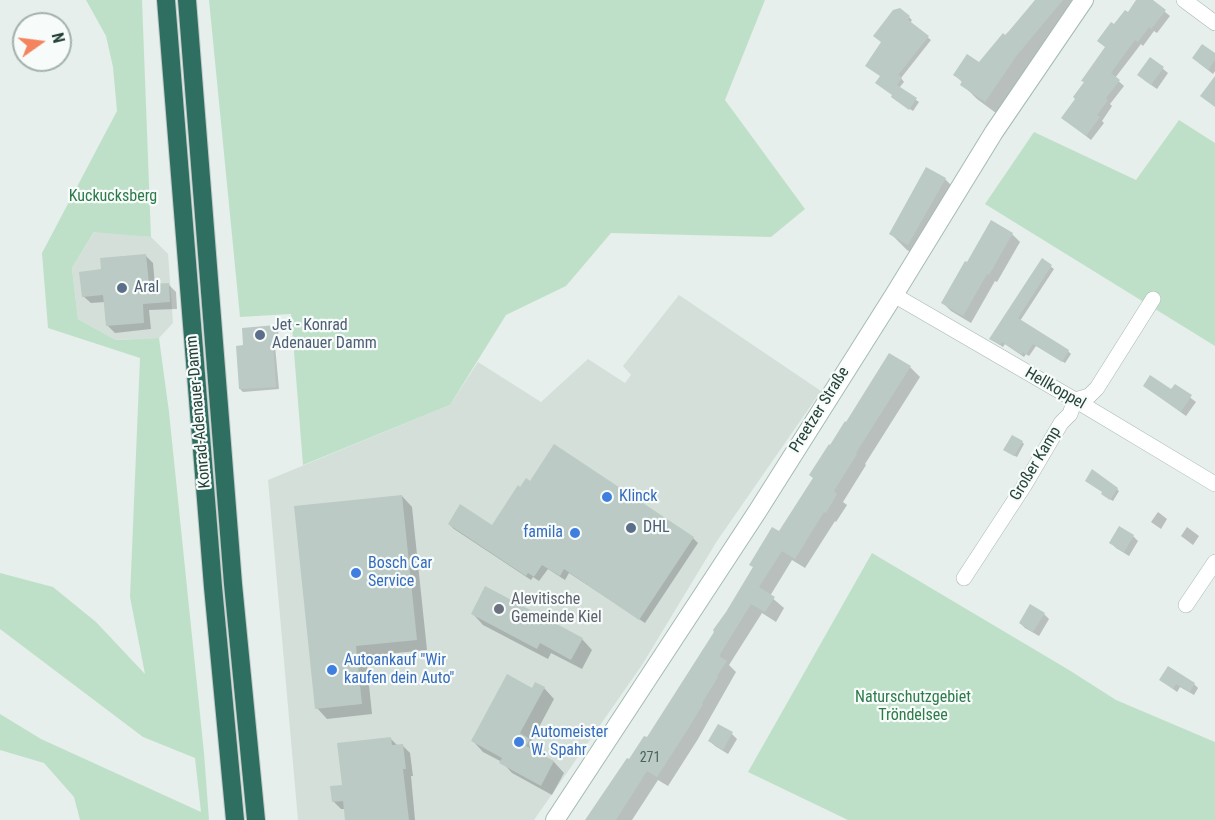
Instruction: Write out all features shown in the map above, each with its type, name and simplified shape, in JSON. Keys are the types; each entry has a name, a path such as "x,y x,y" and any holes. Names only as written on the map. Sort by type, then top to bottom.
{"highway":[{"name":"Konrad-Adenauer-Damm","path":"166,0 212,576 235,820"},
{"name":"Konrad-Adenauer-Damm","path":"187,0 232,573 256,820"}],"street":[{"name":"Preetzer Straße","path":"555,820 735,546 994,132 1084,0"},
{"path":"1184,0 1215,23"},
{"name":"Hellkoppel","path":"894,295 1215,484"},
{"name":"Großer Kamp","path":"964,578 1024,486 1061,423 1070,414 1075,400 1089,396 1097,388 1153,299"},
{"path":"1186,605 1215,562"}],"shaded area":[{"path":"95,231 151,237 168,254 173,323 159,338 116,340 78,319 72,268"},
{"path":"679,295 821,391 717,541 642,665 534,820 298,820 268,480 450,405 478,362 541,402 588,359 625,383 631,375 623,366"}],"green space":[{"name":"Kuckucksberg","path":"86,0 142,0 151,237 94,232 72,268 78,319 116,340 159,338 169,412 209,820 80,820 74,797 44,763 0,750 0,714 41,739 201,812 195,758 143,737 0,629 0,573 53,587 96,622 145,674 130,597 140,358 48,328 42,253 117,111 113,67 106,36"},
{"path":"209,0 765,0 725,100 805,209 771,237 611,233 566,286 506,315 450,405 303,465 291,314 240,317"},
{"path":"1179,120 1215,143 1215,346 985,204 1034,132 1136,180"},
{"name":"Naturschutzgebiet Tröndelsee","path":"872,553 1116,700 1215,742 1215,820 848,820 748,772"}],"building":[{"path":"1035,0 1063,0 1017,55 985,102 960,85 962,81 953,75 967,54 979,62"},
{"path":"1136,0 1153,0 1166,10 1138,42 1135,40 1111,73 1120,80 1106,98 1108,100 1097,115 1100,117 1086,136 1061,118 1075,99 1073,97 1084,82 1081,81 1105,47 1097,41 1111,22 1114,24 1125,10 1128,12"},
{"path":"900,8 910,16 907,19 929,36 898,75 902,77 897,85 917,98 909,110 875,83 880,76 865,66 881,42 873,36 893,10"},
{"path":"1202,44 1215,53 1215,60 1208,70 1192,58"},
{"path":"1150,57 1164,67 1151,85 1137,75"},
{"path":"1215,76 1215,107 1200,96"},
{"path":"926,167 946,178 908,245 889,234"},
{"path":"991,220 1013,233 963,316 941,303"},
{"path":"146,254 149,284 169,283 170,302 143,304 144,323 106,326 103,295 82,297 79,272 101,269 100,258"},
{"path":"1042,258 1052,265 1018,318 1069,350 1062,362 1033,344 1026,355 1023,352 1021,355 1002,342 1000,345 989,339"},
{"path":"276,325 277,343 273,343 276,387 239,389 236,346 243,345 242,328"},
{"path":"889,353 911,366 834,491 837,494 826,513 824,512 795,559 782,551 759,587 775,597 765,612 751,604 719,656 727,661 657,777 647,771 616,820 585,820 627,758 629,759 644,736 647,737 753,567 749,565 772,527 779,531 813,478 809,475 846,422"},
{"path":"1150,375 1171,389 1175,384 1192,395 1181,412 1143,386"},
{"path":"1012,435 1023,441 1014,456 1003,450"},
{"name":"famila","path":"554,444 694,537 639,620 564,569 560,576 542,565 534,577 528,573 526,576 448,524 460,504 492,525 518,485 520,487 526,478 530,481"},
{"path":"1092,469 1118,488 1110,500 1085,481"},
{"name":"Bosch Car Service","path":"402,495 417,640 356,646 362,704 315,709 294,506"},
{"path":"1119,526 1134,535 1124,552 1109,543"},
{"path":"485,586 583,638 571,660 540,643 537,649 471,614"},
{"path":"1030,604 1045,613 1033,632 1019,623"},
{"path":"1168,666 1195,683 1190,692 1176,684 1173,689 1159,680"},
{"path":"507,674 532,688 535,682 545,687 520,733 530,739 526,746 554,761 541,786 499,763 502,758 471,741"},
{"path":"718,724 733,732 723,750 708,741"},
{"path":"391,737 392,745 403,744 406,769 403,769 409,820 345,820 343,801 332,802 330,786 342,785 337,743"}],"place":[{"name":"Aral","path":"122,288"},
{"name":"Jet - Konrad Adenauer Damm","path":"260,335"},
{"name":"Klinck","path":"607,497"},
{"name":"DHL","path":"631,528"},
{"name":"famila","path":"575,533"},
{"name":"Bosch Car Service","path":"356,573"},
{"name":"Alevitische Gemeinde Kiel","path":"499,609"},
{"name":"Autoankauf \"Wir kaufen dein Auto\"","path":"332,670"},
{"name":"Automeister W. Spahr","path":"519,742"}]}
